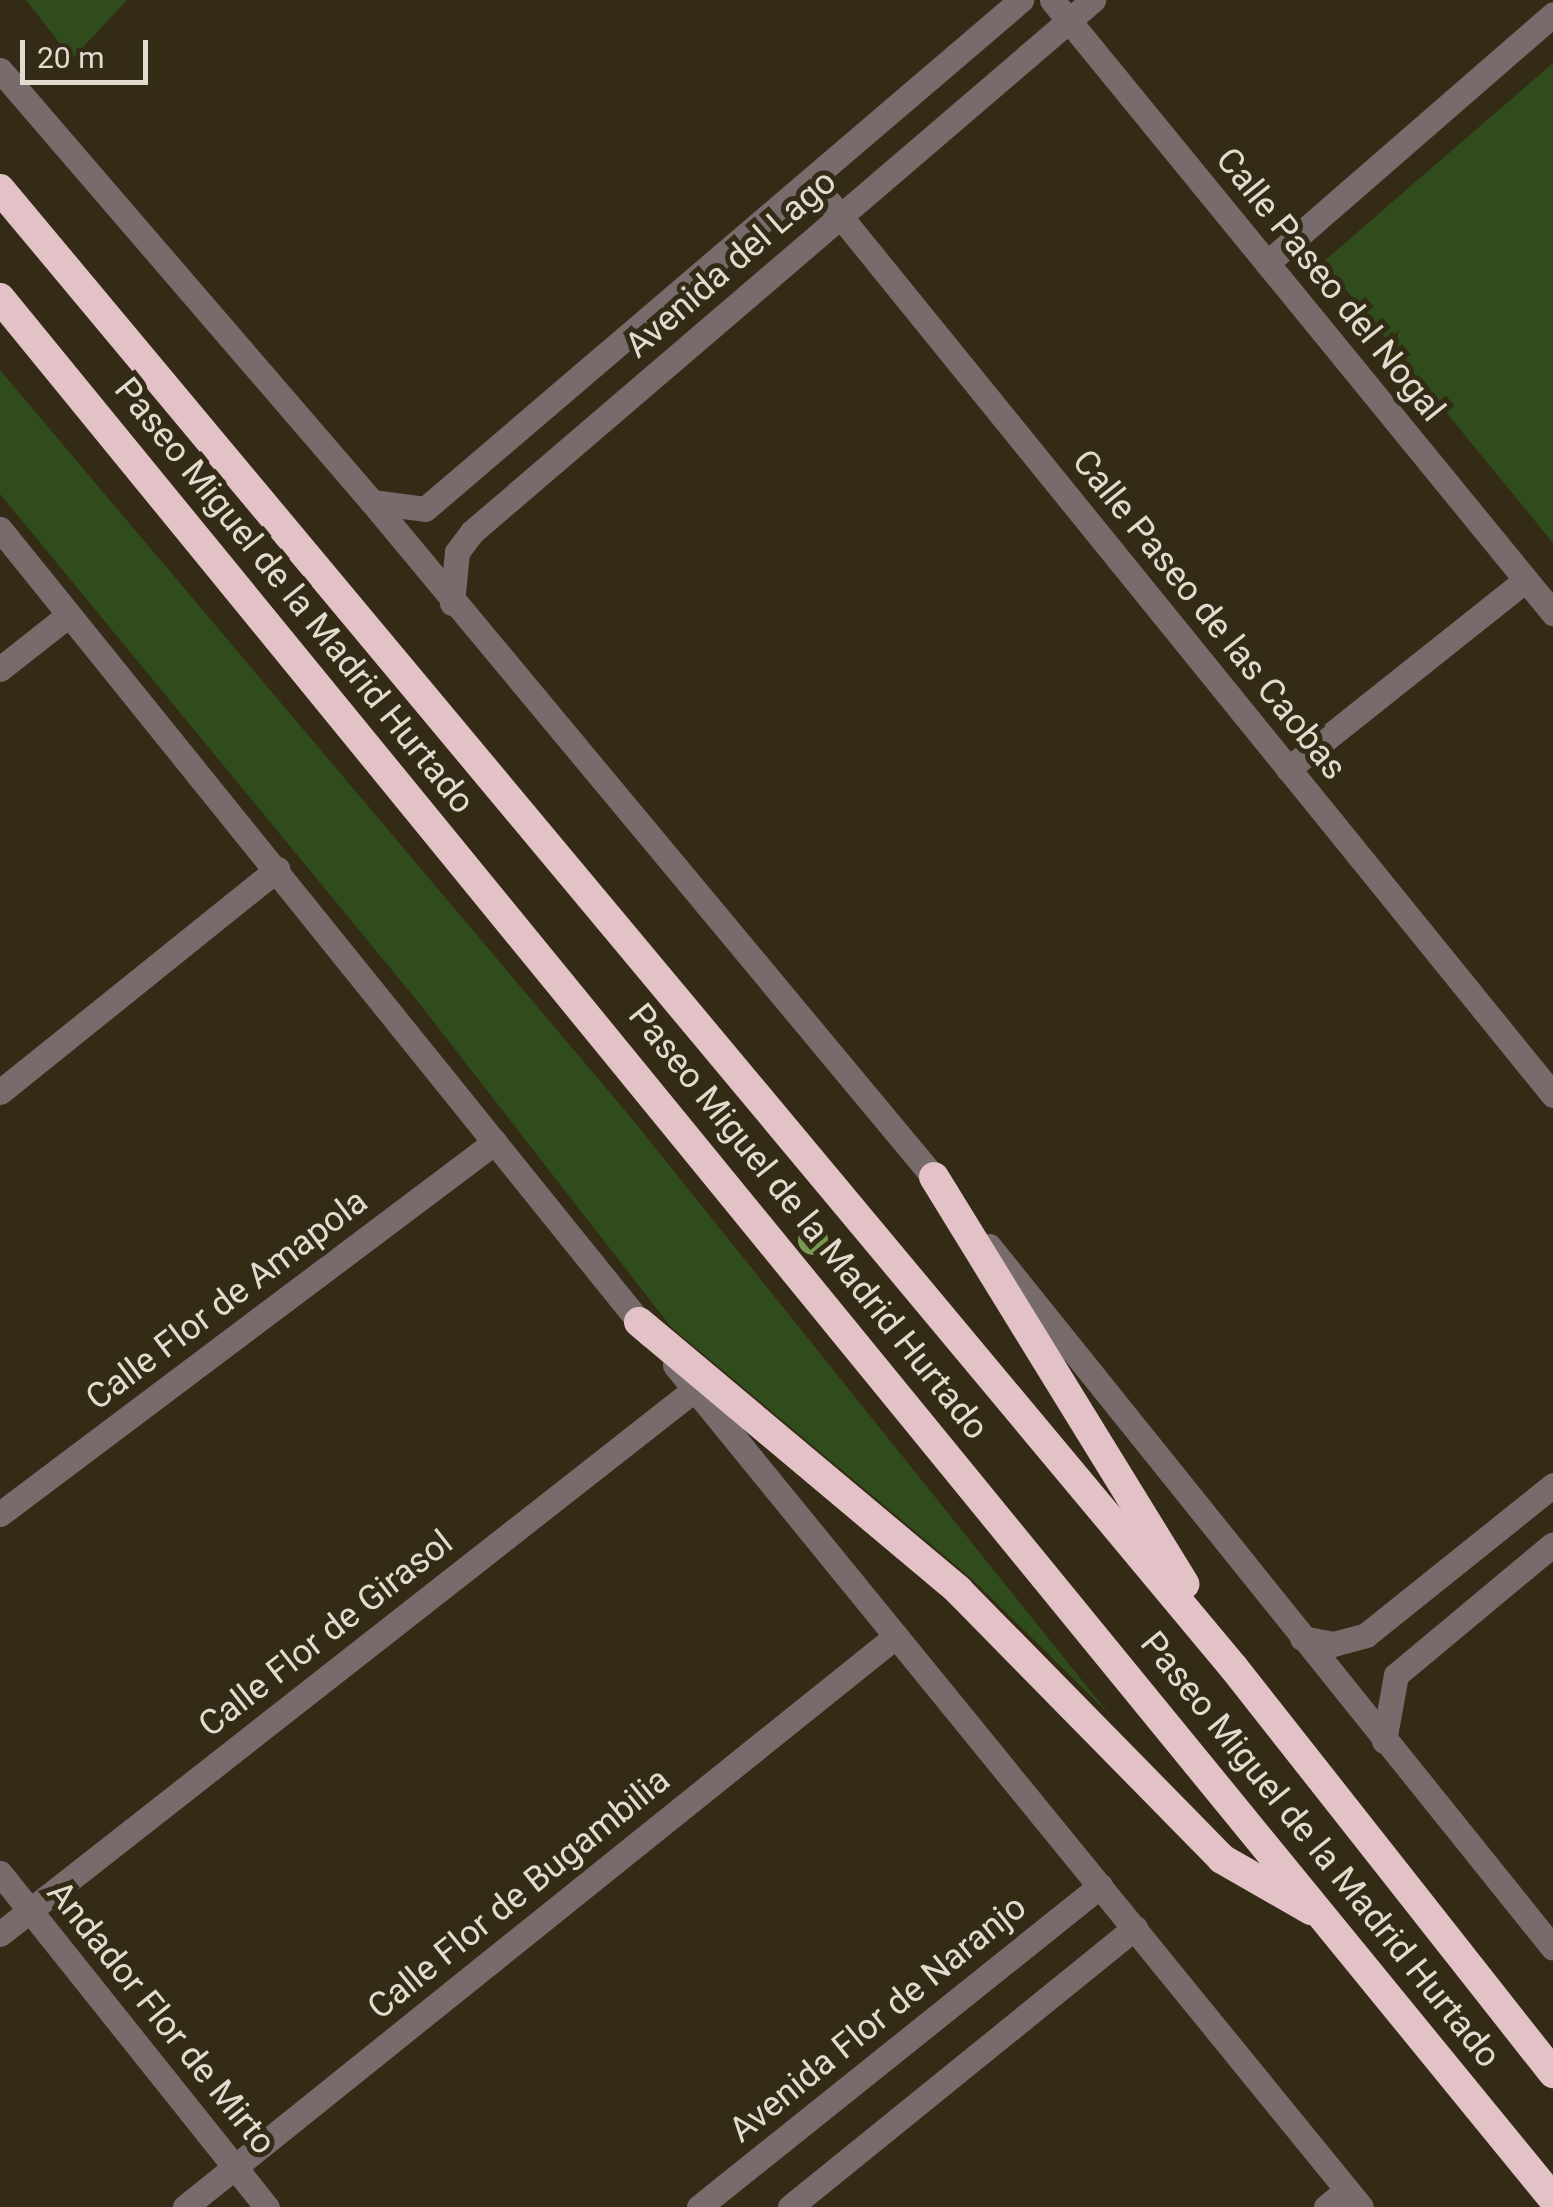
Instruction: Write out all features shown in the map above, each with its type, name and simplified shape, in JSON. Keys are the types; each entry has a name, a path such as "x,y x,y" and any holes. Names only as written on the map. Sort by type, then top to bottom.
{"highway":[{"name":"Paseo Miguel de la Madrid Hurtado","path":"0,189 1234,1668 1553,2072"},
{"name":"Paseo Miguel de la Madrid Hurtado","path":"0,298 1553,2198"},
{"path":"934,1177 1234,1668"},
{"path":"639,1322 958,1590 1222,1859 1328,1919"}],"street":[{"name":"Avenida del Lago","path":"372,502 425,509 1021,0"},
{"name":"Calle Paseo del Nogal","path":"1052,0 1553,614"},
{"name":"Avenida del Lago","path":"452,603 458,552 472,532 1093,0"},
{"path":"1267,264 1553,14"},
{"path":"0,70 372,502 452,603 934,1177 1553,1948"},
{"name":"Calle Paseo de las Caobas","path":"811,180 1553,1095"},
{"path":"684,288 716,322"},
{"path":"0,529 639,1322 1354,2198 1326,2207"},
{"path":"1288,768 1526,580"},
{"path":"0,669 67,616"},
{"path":"0,1092 277,869"},
{"name":"Calle Flor de Amapola","path":"0,1514 495,1142"},
{"name":"Calle Flor de Girasol","path":"0,1934 695,1389"},
{"path":"1302,1638 1334,1644 1366,1635 1553,1484"},
{"path":"1384,1740 1396,1675 1553,1544"},
{"name":"Calle Flor de Bugambilia","path":"185,2207 896,1636"},
{"name":"Andador Flor de Mirto","path":"0,1872 267,2207"},
{"name":"Avenida Flor de Naranjo","path":"700,2207 1100,1886"},
{"path":"790,2207 1135,1928"}],"green space":[{"path":"26,0 127,0 72,59"},
{"path":"1553,63 1553,543 1323,262"},
{"path":"0,370 633,1120 1109,1714 971,1578 671,1327 419,1003 0,494"}]}
